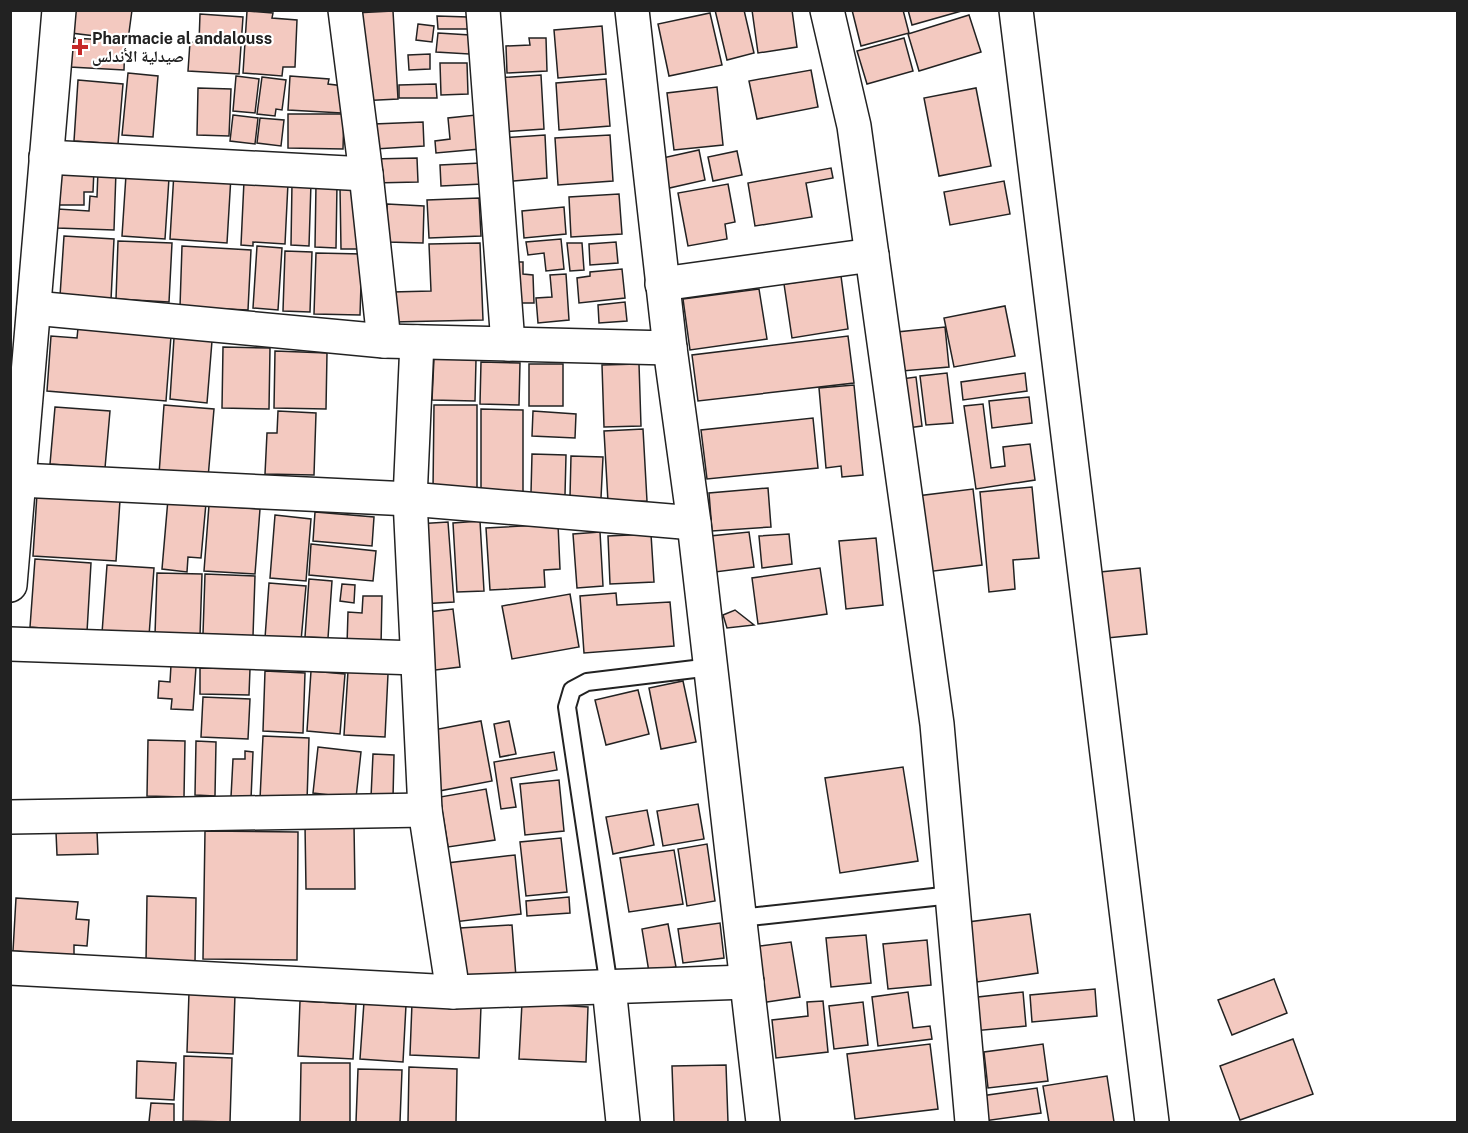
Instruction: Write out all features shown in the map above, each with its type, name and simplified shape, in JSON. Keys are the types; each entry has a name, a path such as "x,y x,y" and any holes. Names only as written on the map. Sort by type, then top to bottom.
{"street":[{"path":"10,585 17,470 34,308 59,10"},
{"path":"345,10 384,341"},
{"path":"483,10 508,344"},
{"path":"632,10 662,284 694,523 763,1122"},
{"path":"827,10 854,126 937,724 972,1122"},
{"path":"1016,10 1152,1122"},
{"path":"46,157 366,174"},
{"path":"662,284 872,255"},
{"path":"34,308 384,341 670,348"},
{"path":"417,342 410,499 425,810 453,992"},
{"path":"17,470 694,523"},
{"path":"10,644 417,658"},
{"path":"10,817 425,810"},
{"path":"10,968 453,992 747,981"},
{"path":"609,987 623,1122"}],"lane":[{"path":"609,987 567,706 572,690 587,682 711,667"},
{"path":"740,918 952,895"}],"building":[{"path":"74,10 132,10 128,40 71,33"},
{"path":"715,10 744,10 754,53 727,60"},
{"path":"752,10 792,10 797,47 758,53"},
{"path":"852,10 903,10 909,33 861,46"},
{"path":"908,10 965,10 912,25"},
{"path":"247,11 273,13 272,18 297,20 295,67 283,67 282,76 243,73"},
{"path":"393,11 398,99 359,101 354,13"},
{"path":"710,13 722,65 669,76 658,24"},
{"path":"200,14 243,17 239,74 188,71 190,42 199,43"},
{"path":"969,15 981,52 919,71 908,34"},
{"path":"437,16 468,17 468,29 438,29"},
{"path":"418,24 434,26 432,42 416,40"},
{"path":"602,26 606,74 558,78 554,30"},
{"path":"438,33 470,35 469,54 436,52"},
{"path":"72,38 125,41 124,70 70,67"},
{"path":"529,38 546,38 547,71 507,73 506,46 530,45"},
{"path":"904,38 913,71 867,84 857,51"},
{"path":"430,54 430,69 409,70 408,55"},
{"path":"440,63 467,63 468,94 441,95"},
{"path":"811,70 818,107 757,119 749,81"},
{"path":"128,73 158,76 153,137 122,135"},
{"path":"541,75 544,129 499,132 495,78"},
{"path":"236,76 259,79 255,113 233,111"},
{"path":"290,76 329,79 328,84 344,86 342,113 288,110"},
{"path":"262,77 286,80 282,110 276,109 275,116 257,114"},
{"path":"606,79 610,126 559,130 556,83"},
{"path":"78,80 123,84 118,144 74,141"},
{"path":"436,84 437,98 399,98 399,85"},
{"path":"717,87 723,145 674,150 667,93"},
{"path":"198,88 231,89 229,136 197,135"},
{"path":"976,88 991,166 939,176 924,98"},
{"path":"288,114 344,114 343,149 288,148"},
{"path":"233,115 258,118 255,144 230,141"},
{"path":"476,115 480,149 436,153 435,141 450,139 448,118"},
{"path":"260,118 284,120 281,146 257,143"},
{"path":"423,122 424,146 375,149 374,124"},
{"path":"545,135 547,178 502,182 499,138"},
{"path":"610,135 613,181 558,185 555,138"},
{"path":"699,150 705,180 665,189 658,159"},
{"path":"737,151 742,175 713,181 708,157"},
{"path":"417,158 418,182 373,183 372,159"},
{"path":"481,163 482,184 441,186 440,165"},
{"path":"60,168 94,169 93,192 84,192 84,205 59,205"},
{"path":"831,168 833,178 806,183 812,217 755,226 748,183"},
{"path":"98,170 116,171 114,230 57,228 58,209 89,211 90,196 97,197"},
{"path":"174,172 231,176 227,243 170,239"},
{"path":"126,175 169,178 165,239 122,236"},
{"path":"244,181 288,183 285,244 253,242 253,246 241,245"},
{"path":"1004,181 1010,214 950,225 944,192"},
{"path":"292,183 311,183 309,246 291,245"},
{"path":"316,184 337,184 336,248 315,247"},
{"path":"728,184 735,222 725,224 727,239 688,246 678,193"},
{"path":"362,186 362,249 341,249 340,187"},
{"path":"619,194 622,234 571,237 569,197"},
{"path":"479,198 481,236 429,238 427,200"},
{"path":"387,204 424,206 423,243 387,242"},
{"path":"564,207 566,234 524,238 522,211"},
{"path":"64,236 114,239 111,300 60,296"},
{"path":"561,239 564,269 546,271 544,253 528,255 526,242"},
{"path":"118,241 172,243 169,302 116,299"},
{"path":"616,242 618,263 590,265 589,244"},
{"path":"480,243 483,320 393,322 392,292 431,291 429,244"},
{"path":"567,243 582,243 584,270 570,271"},
{"path":"182,246 251,250 248,310 180,307"},
{"path":"257,246 282,248 278,310 253,308"},
{"path":"285,251 312,252 310,312 283,311"},
{"path":"316,253 362,254 360,315 314,314"},
{"path":"512,262 523,262 523,274 533,275 534,303 512,303"},
{"path":"622,269 625,298 579,303 577,278 590,276 590,272"},
{"path":"566,274 569,320 538,323 536,298 552,297 550,275"},
{"path":"841,276 848,329 792,338 784,284"},
{"path":"759,289 767,339 690,350 683,299"},
{"path":"625,302 627,321 599,323 598,305"},
{"path":"1005,306 1015,356 954,367 944,318"},
{"path":"945,327 949,367 902,371 897,332"},
{"path":"78,328 171,336 166,401 47,391 51,336 77,338"},
{"path":"848,336 854,383 698,401 692,355"},
{"path":"174,338 212,341 207,403 170,399"},
{"path":"223,347 270,348 269,409 222,408"},
{"path":"275,351 327,353 326,409 274,408"},
{"path":"434,358 476,360 475,401 432,400"},
{"path":"481,362 520,363 519,405 480,404"},
{"path":"529,364 563,364 563,406 529,406"},
{"path":"639,364 641,426 604,427 602,365"},
{"path":"947,373 953,423 926,425 920,376"},
{"path":"1025,373 1027,391 963,400 961,382"},
{"path":"916,377 922,426 900,429 894,380"},
{"path":"854,385 863,475 842,477 841,466 826,468 819,388"},
{"path":"1029,397 1032,423 992,428 989,401"},
{"path":"983,404 991,468 1005,466 1003,447 1030,444 1035,480 976,489 964,406"},
{"path":"164,405 214,409 208,478 159,474"},
{"path":"434,405 477,405 477,490 433,490"},
{"path":"55,407 110,411 105,468 50,464"},
{"path":"481,409 523,410 523,496 481,496"},
{"path":"278,411 316,413 314,475 265,474 267,433 277,433"},
{"path":"533,411 576,414 575,438 532,436"},
{"path":"813,418 818,468 707,479 701,430"},
{"path":"643,429 647,501 608,502 604,431"},
{"path":"532,454 566,455 565,495 531,493"},
{"path":"571,456 603,457 601,498 570,497"},
{"path":"1032,487 1039,558 1013,560 1015,589 989,592 980,492"},
{"path":"768,488 771,527 712,531 709,493"},
{"path":"973,489 982,565 926,572 917,496"},
{"path":"37,494 120,500 116,561 33,556"},
{"path":"168,499 206,503 201,558 188,557 187,572 162,569"},
{"path":"209,505 260,509 255,574 204,571"},
{"path":"315,512 374,517 372,546 313,541"},
{"path":"275,515 311,519 306,581 270,578"},
{"path":"480,521 484,591 457,592 453,523"},
{"path":"448,522 454,602 421,604 416,524"},
{"path":"558,524 560,569 544,570 545,587 490,590 486,528"},
{"path":"600,532 603,586 577,588 573,534"},
{"path":"749,532 754,567 715,572 710,536"},
{"path":"651,534 654,582 610,584 608,536"},
{"path":"789,534 792,564 762,568 759,536"},
{"path":"876,538 883,605 846,609 839,541"},
{"path":"311,544 376,551 373,581 309,575"},
{"path":"35,559 91,563 87,632 30,627"},
{"path":"107,565 154,568 149,636 102,633"},
{"path":"820,568 827,614 758,624 752,578"},
{"path":"1140,568 1147,634 1097,639 1090,573"},
{"path":"157,573 202,574 200,636 155,635"},
{"path":"205,574 255,576 253,636 203,634"},
{"path":"309,579 332,581 328,638 305,637"},
{"path":"269,583 306,586 301,641 265,638"},
{"path":"342,584 355,585 354,603 340,601"},
{"path":"616,593 617,605 670,602 674,646 584,653 580,596"},
{"path":"570,594 579,647 512,659 502,606"},
{"path":"363,596 382,596 381,646 347,645 348,612 362,613"},
{"path":"453,609 460,667 427,671 420,613"},
{"path":"735,610 754,625 727,628 723,615"},
{"path":"171,665 196,667 193,710 171,709 172,699 158,698 159,681 170,682"},
{"path":"200,668 250,669 249,695 200,694"},
{"path":"265,671 305,673 303,733 263,731"},
{"path":"311,671 345,674 340,734 307,731"},
{"path":"348,671 388,674 385,737 344,735"},
{"path":"683,681 696,742 661,749 649,688"},
{"path":"638,690 649,734 606,745 595,700"},
{"path":"203,697 250,699 248,739 201,737"},
{"path":"481,721 492,781 439,791 428,731"},
{"path":"509,721 516,754 500,757 494,724"},
{"path":"263,736 309,738 307,801 260,799"},
{"path":"148,740 185,741 184,797 147,796"},
{"path":"196,741 216,742 215,796 195,795"},
{"path":"318,747 361,752 356,798 313,793"},
{"path":"245,751 253,752 251,799 231,797 233,759 245,759"},
{"path":"554,752 557,770 511,778 516,807 501,809 494,762"},
{"path":"373,754 394,755 393,798 371,797"},
{"path":"903,767 918,861 840,873 825,778"},
{"path":"559,780 564,831 525,835 520,784"},
{"path":"486,789 495,840 448,847 440,797"},
{"path":"698,804 704,839 663,846 657,811"},
{"path":"647,810 654,845 613,854 606,817"},
{"path":"305,825 354,825 355,889 306,889"},
{"path":"97,831 98,854 57,855 56,832"},
{"path":"205,831 298,832 297,960 203,959"},
{"path":"561,838 567,892 526,896 520,842"},
{"path":"707,844 715,901 687,906 678,849"},
{"path":"674,850 683,904 629,912 620,858"},
{"path":"515,855 521,914 454,922 447,863"},
{"path":"147,896 196,898 195,963 146,962"},
{"path":"569,897 570,913 527,916 526,901"},
{"path":"16,898 78,902 76,919 89,920 87,946 74,945 74,955 13,951"},
{"path":"1030,914 1038,973 977,982 968,922"},
{"path":"720,923 724,958 683,963 678,929"},
{"path":"668,924 676,967 649,972 642,929"},
{"path":"512,925 516,977 464,981 460,928"},
{"path":"866,935 871,983 831,987 826,938"},
{"path":"927,940 931,985 888,989 883,944"},
{"path":"791,942 800,997 760,1003 752,947"},
{"path":"1274,979 1287,1013 1232,1035 1218,1000"},
{"path":"1095,989 1097,1016 1032,1022 1030,995"},
{"path":"189,992 235,994 233,1054 187,1052"},
{"path":"908,992 913,1028 930,1026 932,1039 878,1046 872,997"},
{"path":"1023,992 1026,1026 973,1031 969,998"},
{"path":"300,1001 356,1004 353,1059 298,1056"},
{"path":"823,1001 828,1052 776,1058 772,1020 808,1016 807,1002"},
{"path":"364,1002 406,1005 403,1062 360,1059"},
{"path":"863,1002 868,1045 834,1049 829,1006"},
{"path":"412,1003 481,1006 479,1058 410,1055"},
{"path":"522,1003 588,1007 586,1062 519,1059"},
{"path":"1293,1039 1313,1094 1240,1120 1220,1066"},
{"path":"930,1044 938,1109 855,1119 847,1054"},
{"path":"1043,1044 1048,1081 988,1088 984,1052"},
{"path":"184,1056 232,1058 230,1122 183,1121"},
{"path":"137,1061 176,1063 174,1100 136,1098"},
{"path":"301,1063 350,1063 350,1122 300,1122"},
{"path":"726,1065 728,1122 674,1122 672,1066"},
{"path":"409,1067 457,1069 456,1122 408,1122"},
{"path":"358,1069 402,1070 400,1122 356,1122"},
{"path":"1107,1076 1114,1122 1049,1122 1043,1086"},
{"path":"1037,1088 1041,1113 984,1121 981,1096"},
{"path":"151,1103 174,1104 174,1122 149,1122"}],"place":[{"name":"Pharmacie al andalouss صيدلية الأندلس","path":"80,47"}]}
